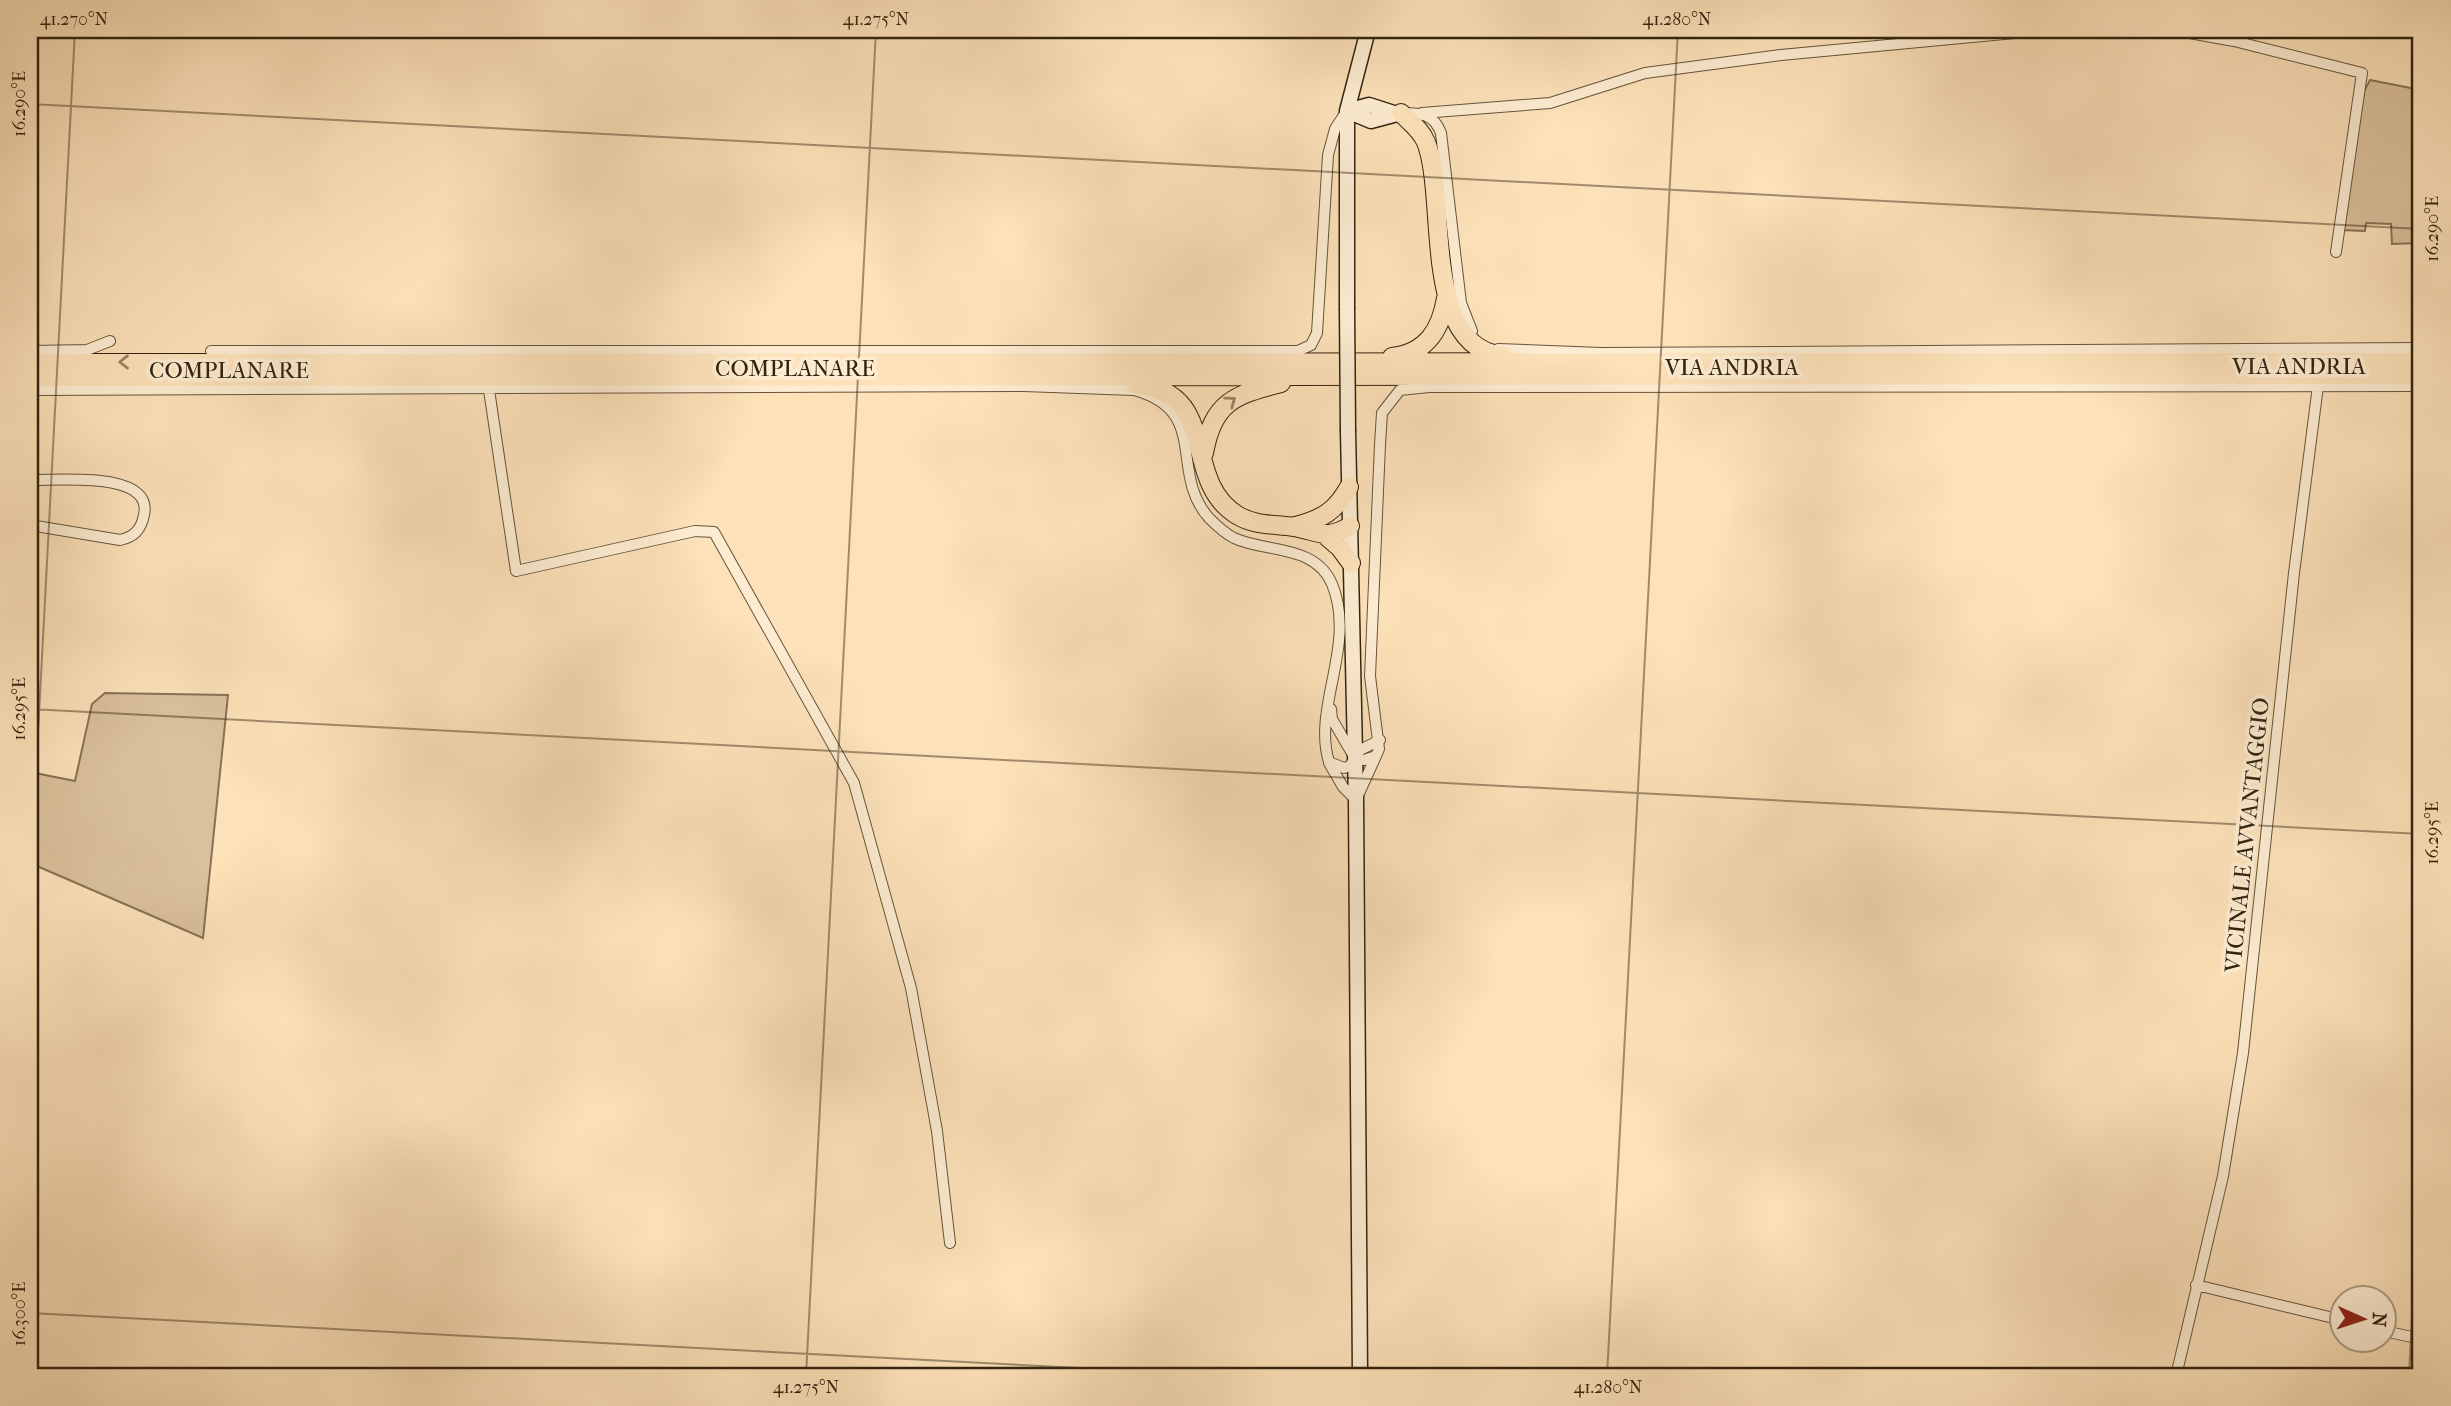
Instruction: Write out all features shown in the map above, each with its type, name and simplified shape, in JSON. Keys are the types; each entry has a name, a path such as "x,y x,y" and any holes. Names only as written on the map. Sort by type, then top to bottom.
{"highway":[{"path":"1399,114 1425,139 1432,163 1446,295 1456,326 1480,351 1560,363"},
{"path":"1342,363 1398,357 1413,351 1434,334 1442,321 1446,295"},
{"path":"30,363 2421,362"},
{"path":"30,377 2421,374"},
{"path":"1060,376 1074,382 1145,385 1166,390 1184,405 1211,488 1236,515 1263,526 1350,526"},
{"path":"1203,460 1208,429 1221,407 1243,392 1309,376"},
{"path":"1324,527 1349,487"},
{"path":"1324,527 1351,563"}],"street":[{"path":"1360,1376 1356,759 1349,487 1345,144 1347,111 1353,80 1368,30"},
{"path":"1345,144 1371,121 1399,114 1550,103 1645,73 1781,55 2047,30"},
{"path":"2173,30 2234,41 2362,73 2336,252"},
{"path":"1353,80 1369,104"},
{"path":"1347,111 1369,104 1399,114"},
{"path":"1347,111 1371,121"},
{"name":"COMPLANARE","path":"211,351 1298,351 1311,345 1317,333 1328,155 1335,129 1347,111"},
{"name":"VIA ANDRIA","path":"1422,113 1438,123 1441,133 1461,303 1467,325 1478,339 1494,349 1510,352 1601,353 2421,348"},
{"path":"30,351 87,350 110,341"},
{"name":"COMPLANARE","path":"30,390 1024,386 1134,390 1152,395 1172,412 1183,427 1194,494 1208,517 1234,538 1307,558 1321,568 1331,583 1339,633 1324,735 1329,762 1343,787 1356,800"},
{"name":"VICINALE AVVANTAGGIO","path":"2176,1376 2223,1176 2243,1053 2294,573 2318,386"},
{"name":"VIA ANDRIA","path":"1380,740 1370,676 1380,445 1382,413 1400,390 1429,387 2421,386"},
{"path":"489,390 516,571 695,531 714,532 854,783 911,988 937,1131 950,1243"},
{"path":"30,480 125,484 141,496 145,511 142,526 131,537 120,540 30,525"},
{"name":"COMPLANARE","path":"1330,705 1337,729 1356,759"},
{"path":"1337,729 1355,722"},
{"path":"1356,800 1376,757 1380,740"},
{"path":"1329,762 1343,768 1350,766 1360,750 1380,740"},
{"path":"1356,759 1376,757"},
{"path":"2196,1285 2328,1316"},
{"path":"2398,1334 2421,1339"}],"shaded area":[{"path":"2370,80 2421,90 2421,243 2392,244 2391,224 2366,223 2365,231 2341,230 2362,95"},
{"path":"105,693 228,695 203,938 30,863 30,772 75,781 92,704"}]}
